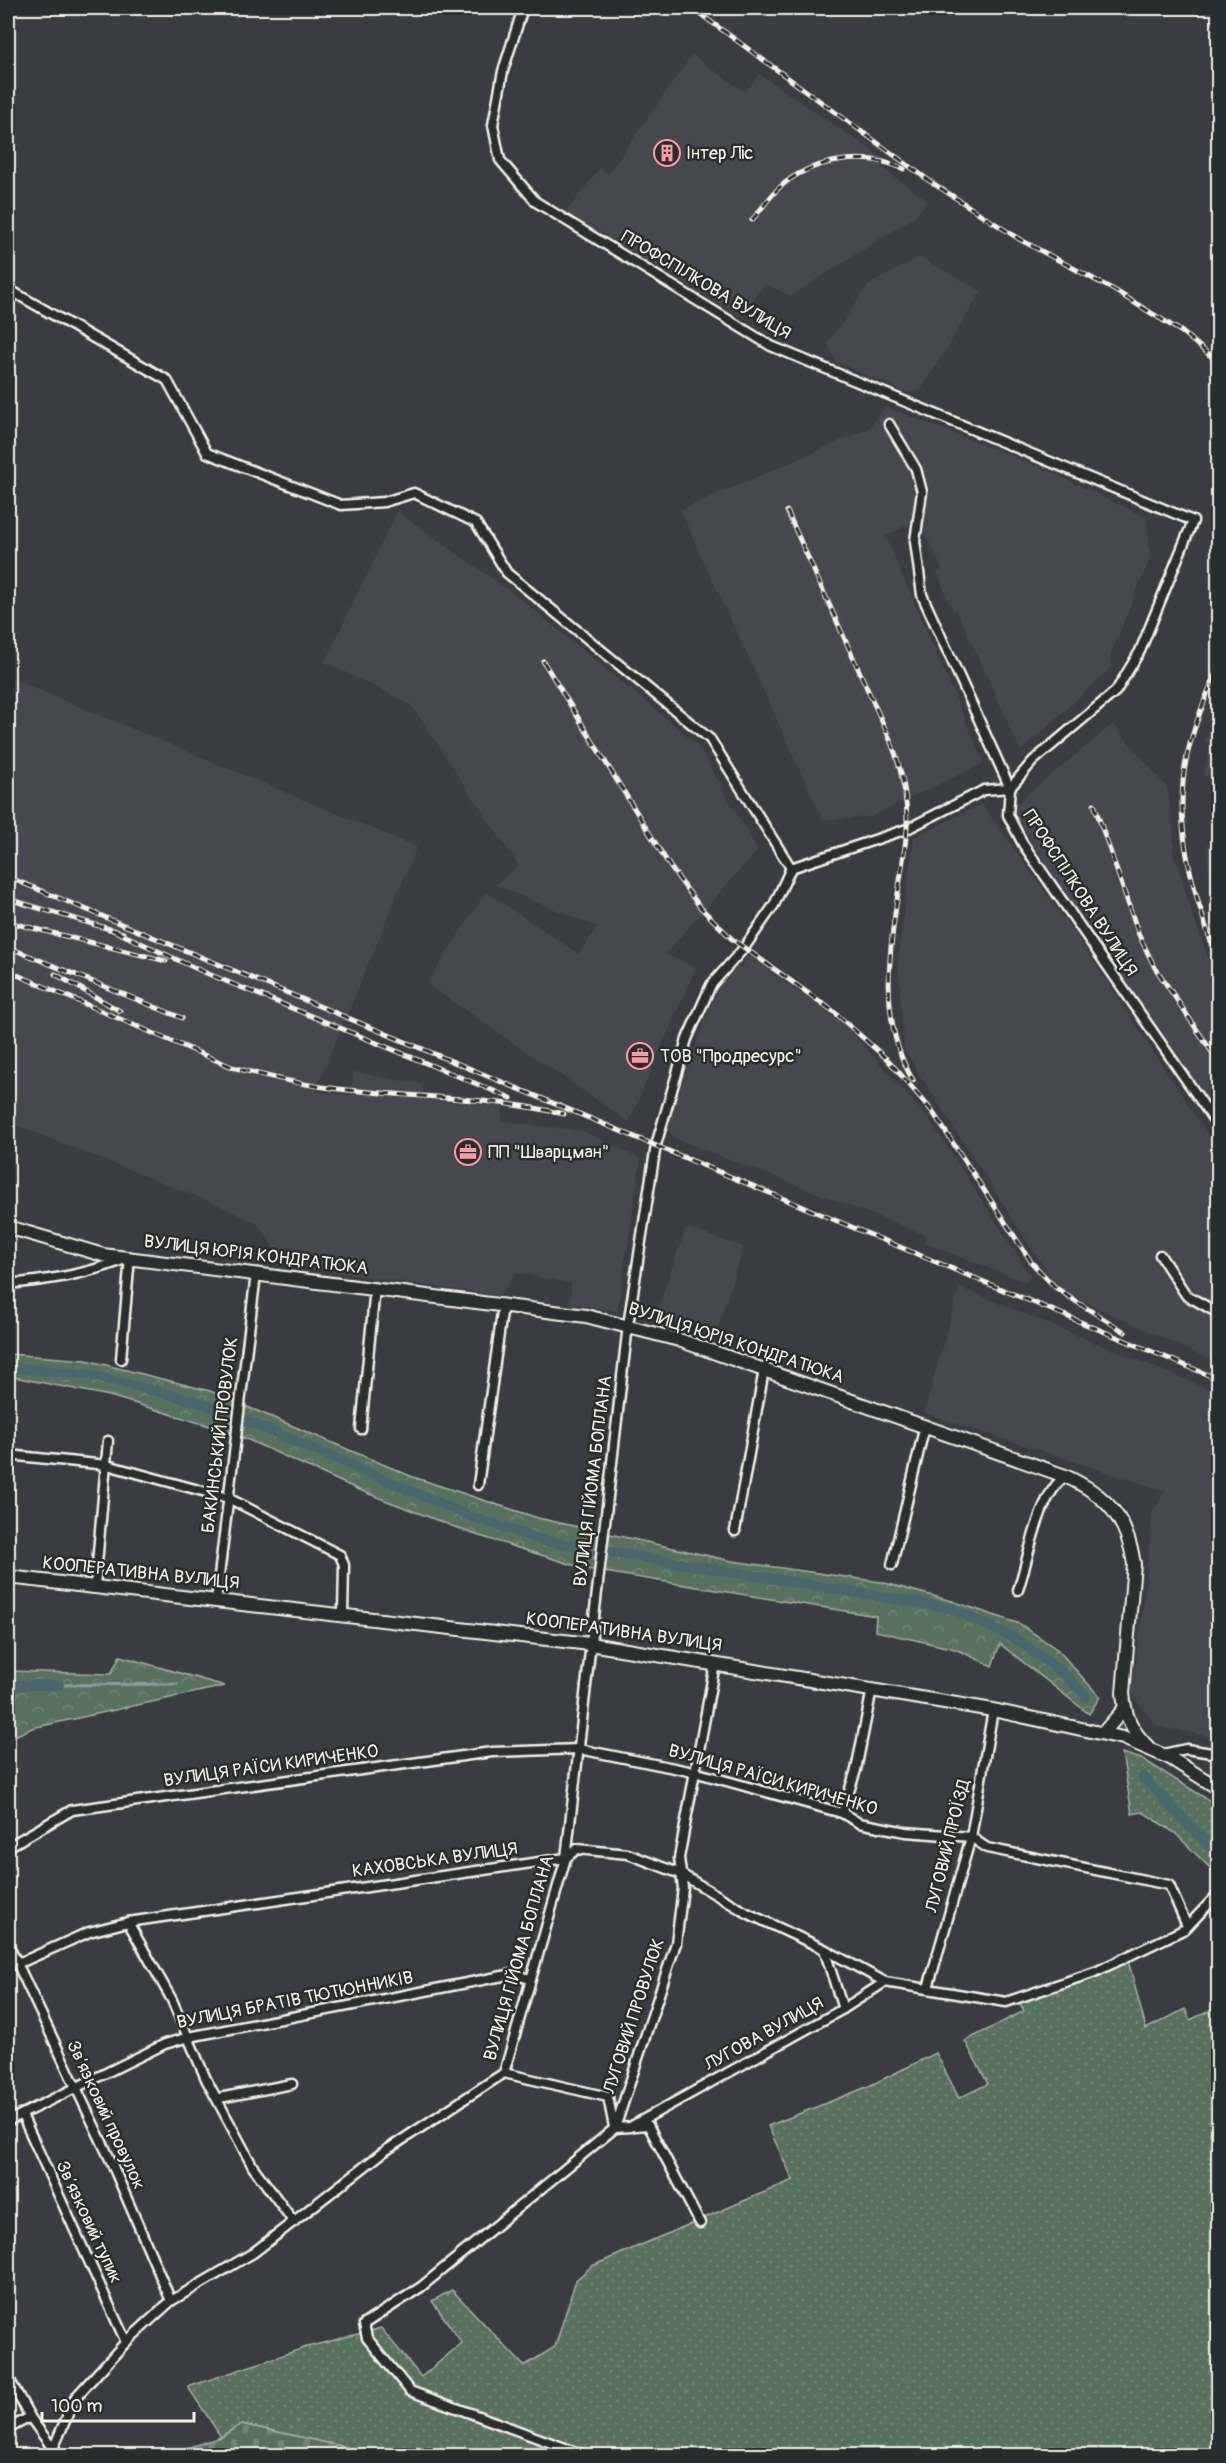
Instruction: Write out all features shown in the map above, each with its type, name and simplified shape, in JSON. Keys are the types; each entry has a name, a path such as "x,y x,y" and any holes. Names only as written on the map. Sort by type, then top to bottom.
{"street":[{"name":"ПРОФСПІЛКОВА ВУЛИЦЯ","path":"523,8 503,71 493,124 500,160 536,202 771,346 1193,521 1140,651 1116,691 1033,761 1010,788"},
{"path":"8,289 167,380 207,453 341,505 384,502 414,493 476,524 507,573 710,739 790,868 907,830 984,790 1010,788"},
{"name":"ПРОФСПІЛКОВА ВУЛИЦЯ","path":"889,424 916,469 922,492 915,541 922,595 1010,788 1008,815 1023,844 1218,1126"},
{"name":"ВУЛИЦЯ ГІЙОМА БОПЛАНА","path":"54,2452 75,2398 126,2342 171,2301 253,2253 382,2153 504,2073 566,1858 628,1325 656,1145 687,1039 711,985 744,948 774,905 790,868"},
{"name":"ВУЛИЦЯ ЮРІЯ КОНДРАТЮКА","path":"8,1227 63,1245 103,1254 586,1316 628,1325 925,1425 1065,1476 1091,1488 1114,1510 1132,1549 1134,1564 1123,1693 1124,1709 1134,1732 1148,1747"},
{"path":"1160,1255 1186,1295 1218,1312"},
{"path":"8,1284 64,1278 103,1269 130,1257 121,1359"},
{"name":"БАКИНСЬКИЙ ПРОВУЛОК","path":"216,1600 256,1274"},
{"path":"361,1429 375,1288"},
{"path":"478,1485 502,1305"},
{"path":"735,1531 764,1370"},
{"path":"892,1565 925,1425"},
{"path":"95,1586 108,1442"},
{"path":"8,1455 107,1465 228,1498 340,1555 344,1565 344,1614"},
{"path":"1018,1590 1046,1500 1055,1484 1065,1476"},
{"name":"КООПЕРАТИВНА ВУЛИЦЯ","path":"8,1577 590,1644 993,1710 1104,1732 1148,1747 1218,1788"},
{"name":"ЛУГОВИЙ ПРОВУЛОК","path":"615,2128 676,1943 682,1888 679,1858 715,1664"},
{"path":"842,1813 856,1770 872,1689"},
{"path":"1104,1732 1124,1709"},
{"name":"ЛУГОВИЙ ПРОЇЗД","path":"928,1988 971,1837 993,1710"},
{"name":"ВУЛИЦЯ РАЇСИ КИРИЧЕНКО","path":"8,1847 72,1810 492,1752 579,1749 694,1772 842,1813 859,1823 906,1832 971,1837 987,1848 1170,1886 1187,1926"},
{"path":"1163,1754 1186,1749 1218,1754"},
{"name":"КАХОВСЬКА ВУЛИЦЯ","path":"12,1963 89,1932 128,1922 566,1858 577,1849 628,1854 681,1874 747,1913 824,1949 885,1982"},
{"path":"885,1982 1005,2002 1095,1972 1187,1926 1218,1894"},
{"path":"128,1922 189,2037 206,2079 219,2098 253,2167 294,2222"},
{"name":"Звʼязковий провулок","path":"8,1944 12,1963 75,2087 171,2301"},
{"path":"824,1949 843,2009"},
{"name":"ВУЛИЦЯ БРАТІВ ТЮТЮННИКІВ","path":"10,2120 165,2044 189,2037 513,1974 530,1979"},
{"name":"ЛУГОВА ВУЛИЦЯ","path":"587,2456 410,2391 367,2338 364,2324 421,2288 615,2128 630,2127 843,2009 885,1982"},
{"path":"504,2073 608,2097 615,2128 648,2125 700,2223"},
{"path":"219,2098 292,2084"},
{"name":"Звʼязковий тупик","path":"22,2115 126,2342"},
{"path":"8,2377 30,2417 54,2452"},
{"path":"8,2429 30,2417"}],"shaded area":[{"path":"692,55 745,92 759,74 883,158 881,167 927,200 916,216 791,296 765,284 741,316 566,212 600,168 608,174"},
{"path":"919,257 982,291 921,390 905,392 836,362 828,343 867,286"},
{"path":"885,407 1041,467 1147,518 1150,558 1110,656 1112,667 1021,751 956,609 953,610 949,602 937,572 942,569 914,513 908,525 885,536 984,763 870,817 823,820 680,510 868,429"},
{"path":"397,511 517,596 697,744 758,850 665,954 696,967 629,1122 427,984 486,892 579,954 597,927 495,885 519,866 411,705 325,662"},
{"path":"8,677 417,847 315,1092 351,1095 353,1072 423,1084 422,1099 503,1106 501,1121 583,1131 641,1159 617,1311 570,1304 571,1283 516,1273 500,1296 285,1265 257,1223 221,1206 8,1122"},
{"path":"1218,703 1218,778 1203,775 1211,745 1205,743"},
{"path":"1113,724 1167,787 1173,824 1174,857 1180,868 1186,896 1218,985 1218,1119 1084,917 1072,907 1015,814 1016,804"},
{"path":"982,804 1080,941 1218,1150 1218,1363 1067,1294 1054,1283 904,1050 898,959 914,837"},
{"path":"1206,845 1218,846 1218,908 1212,909"},
{"path":"749,956 845,1025 930,1120 1030,1275 1027,1283 925,1243 926,1235 676,1139 666,1128 717,987 734,966 741,968"},
{"path":"686,1228 743,1247 716,1335 655,1316"},
{"path":"959,1287 1218,1393 1218,1738 1156,1726 1131,1692 1145,1594 1152,1513 1165,1491 924,1413"}],"green space":[{"path":"8,1354 86,1360 210,1391 413,1477 538,1518 732,1561 881,1582 952,1601 1020,1624 1058,1650 1100,1697 1089,1714 1000,1644 992,1666 955,1649 875,1631 876,1616 586,1569 470,1533 359,1490 233,1433 110,1396 8,1376"},
{"path":"120,1656 225,1686 32,1728 8,1739 8,1671 111,1674"},
{"path":"1122,1753 1144,1760 1218,1806 1218,1876 1175,1833 1143,1812 1132,1814"},
{"path":"1128,1960 1146,2029 1185,2009 1190,2020 1218,2007 1218,2455 382,2455 242,2424 221,2437 188,2387 307,2347 381,2328 421,2377 462,2343 432,2301 452,2290 524,2366 555,2347 576,2280 592,2266 793,2180 768,2126 867,2087 936,2053 959,2098 988,2084 965,2041 1024,2011 1018,2000"},
{"path":"241,2424 381,2455 164,2455 221,2437"}],"waterway":[{"path":"8,1367 91,1375 198,1402 233,1415"},
{"path":"248,1421 467,1515 545,1541 594,1549"},
{"path":"610,1552 951,1608 1018,1640 1065,1675 1086,1697"},
{"path":"59,1685 177,1684"},
{"path":"8,1685 59,1685"},
{"path":"1143,1777 1218,1855"}],"railway":[{"path":"692,8 931,182 1019,239 1114,290 1182,332 1218,362"},
{"path":"752,220 780,187 793,177 823,164 856,159 873,160 904,169"},
{"path":"787,511 889,737 903,783 907,829 890,957 889,990 892,1021 899,1052 913,1080"},
{"path":"543,661 671,868 700,907 732,939 833,1011 889,1061 932,1111 1032,1263 1055,1287 1125,1332"},
{"path":"1218,667 1190,744 1184,772 1182,799 1183,827 1193,882 1218,962"},
{"path":"1094,804 1139,935 1154,966 1218,1061"},
{"path":"8,877 1218,1379"},
{"path":"8,899 123,933"},
{"path":"8,922 166,961"},
{"path":"115,931 206,973 511,1098"},
{"path":"10,948 182,1018"},
{"path":"8,971 232,1067 257,1074 331,1088 477,1100 564,1114"},
{"path":"55,974 120,1011"}],"place":[{"name":"Інтер Ліс","path":"667,153"},
{"name":"ТОВ \"Продресурс\"","path":"640,1056"},
{"name":"ПП \"Шварцман\"","path":"468,1152"}]}
